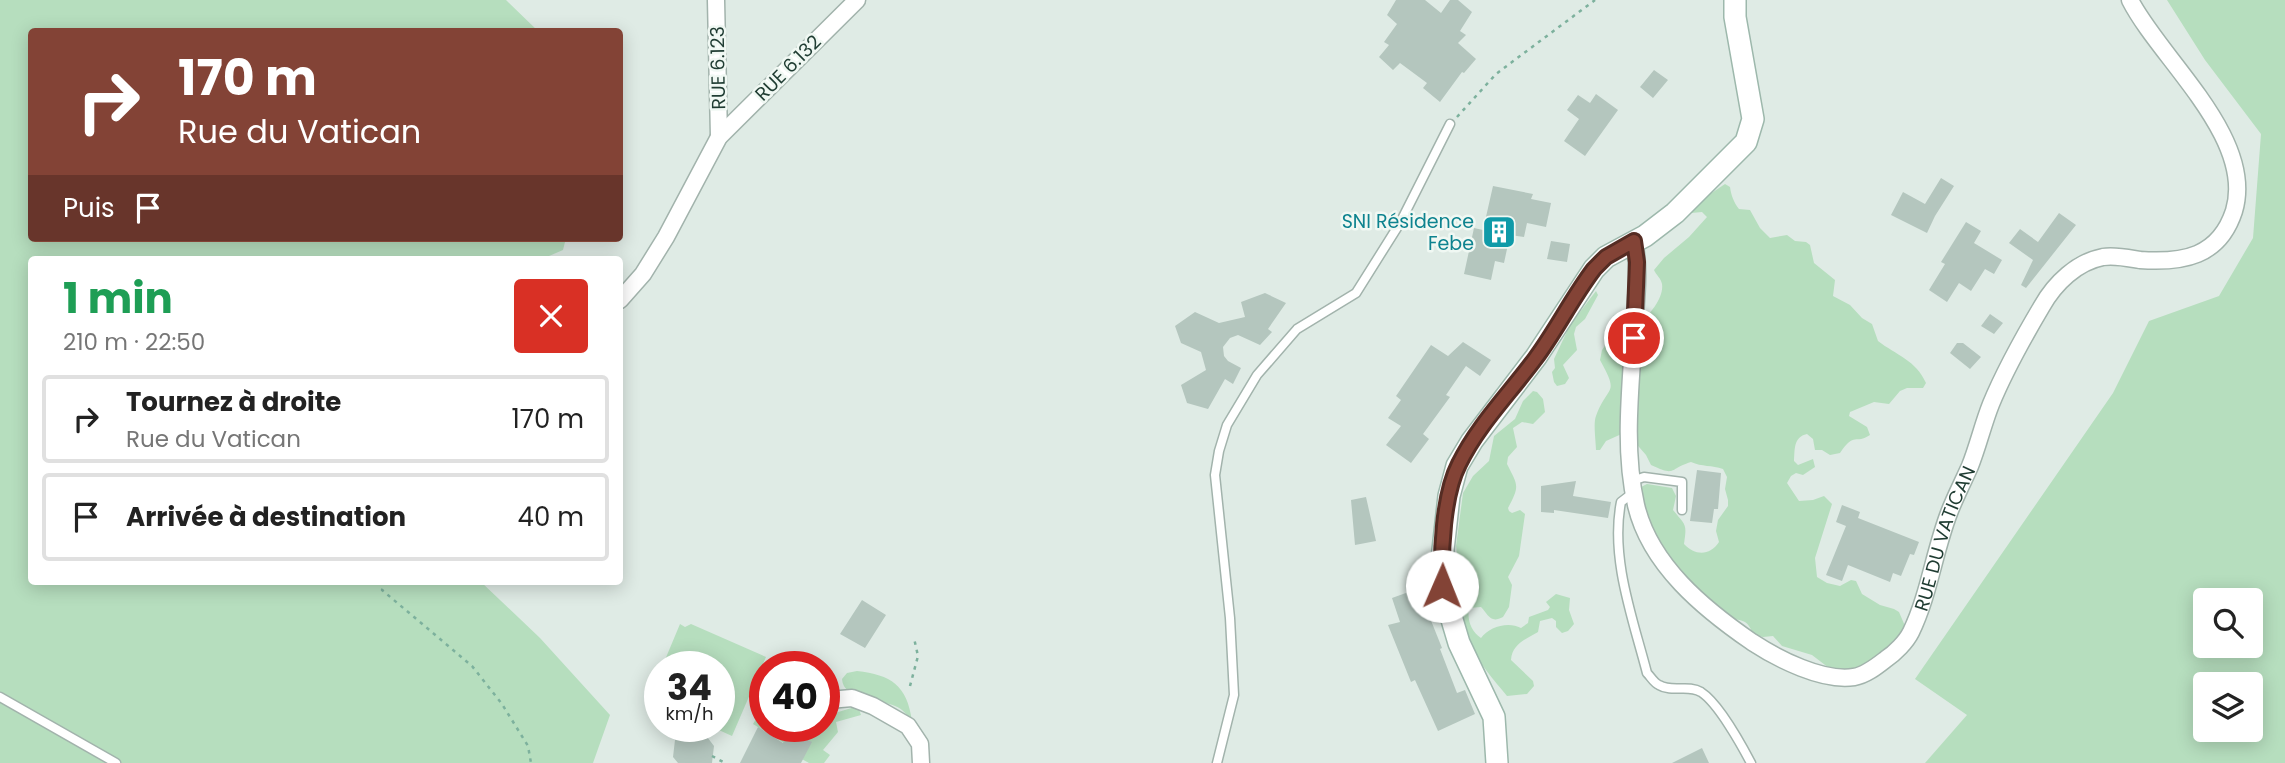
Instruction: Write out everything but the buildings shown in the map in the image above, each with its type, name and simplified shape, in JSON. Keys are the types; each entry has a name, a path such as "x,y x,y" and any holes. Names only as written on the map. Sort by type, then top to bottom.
{"street":[{"name":"RUE 6.123","path":"716,0 719,137"},
{"name":"RUE 6.132","path":"719,137 857,0"},
{"path":"1497,763 1494,717 1459,643 1442,586 1442,558 1449,496 1457,466 1472,441 1536,357 1581,286 1606,257 1656,229 1738,152 1750,131 1753,119 1735,18 1735,0"},
{"name":"RUE DU VATICAN","path":"1634,241 1637,284 1629,447 1633,486 1642,527 1653,547 1692,596 1755,644 1787,663 1834,677 1856,677 1891,656 1909,635 1931,578 1948,516 1971,464 1991,404 2016,351 2049,293 2076,269 2106,256 2161,261 2189,259 2207,250 2224,233 2234,210 2237,192 2230,150 2212,116 2141,22 2130,0"},
{"path":"623,297 643,274 666,237 719,137"},
{"path":"840,699 852,698 873,706 908,726 920,744 921,763"}],"lane":[{"path":"1217,763 1234,695 1230,618 1216,496 1217,463 1227,425 1257,375 1297,329 1356,293 1400,223 1450,124"},
{"path":"1682,510 1682,482 1644,477 1621,502 1618,518 1620,564 1647,673 1659,686 1674,690 1690,688 1702,693 1719,712 1751,763"},
{"path":"0,697 116,763"}],"path":[{"path":"1450,124 1496,74 1595,0"},
{"path":"384,585 382,590 472,666 502,704 528,746 531,763"},
{"path":"910,686 918,656 914,638"},
{"path":"712,756 726,763"}],"green space":[{"path":"0,0 506,0 535,28 28,28 28,242 565,242 563,250 549,256 28,256 28,585 484,585 540,638 610,715 593,763 0,763"},
{"path":"2167,0 2285,0 2285,763 1925,763 1967,715 1915,679 2113,393 2149,321 2219,296 2253,238 2261,134 2205,60"},
{"path":"1725,184 1730,187 1739,209 1750,210 1760,228 1770,238 1787,235 1795,241 1810,245 1814,263 1835,280 1833,296 1850,305 1872,324 1878,341 1911,363 1926,383 1923,388 1900,391 1889,404 1874,402 1850,412 1849,416 1867,427 1870,435 1852,440 1840,453 1830,455 1822,450 1815,450 1813,439 1807,434 1799,438 1796,444 1794,461 1798,465 1813,459 1815,467 1803,475 1796,473 1787,483 1799,501 1824,496 1832,504 1815,558 1817,577 1840,586 1851,580 1856,581 1862,594 1899,612 1905,626 1896,642 1860,668 1838,671 1829,668 1812,655 1782,646 1773,636 1753,634 1745,622 1720,612 1708,598 1683,596 1675,588 1640,495 1641,487 1647,484 1672,488 1676,496 1673,510 1685,528 1684,544 1693,551 1707,552 1719,542 1716,531 1718,520 1728,506 1725,489 1727,477 1723,469 1691,462 1672,471 1659,469 1651,465 1626,432 1606,441 1600,450 1596,450 1595,419 1611,385 1600,360 1602,350 1611,337 1613,316 1619,313 1626,321 1625,349 1642,342 1640,323 1655,305 1662,289 1654,270 1707,217 1702,212 1691,213 1698,202"},
{"path":"1596,291 1598,295 1585,319 1576,327 1574,334 1577,350 1563,365 1569,378 1565,384 1557,386 1552,372 1555,368 1554,359 1570,325"},
{"path":"1533,391 1543,399 1545,412 1533,424 1522,422 1513,428 1517,447 1508,457 1507,464 1516,486 1509,511 1512,513 1520,510 1525,514 1519,556 1508,577 1512,585 1509,607 1499,619 1490,617 1481,607 1469,608 1469,621 1472,629 1481,638 1499,626 1521,628 1528,623 1529,617 1548,610 1550,607 1546,602 1556,594 1570,598 1569,610 1574,624 1562,633 1552,618 1540,621 1538,632 1517,646 1511,660 1533,681 1534,686 1527,694 1507,696 1481,663 1468,641 1461,608 1452,588 1459,572 1456,546 1463,493 1473,476 1489,461 1494,436 1515,419 1523,401"},
{"path":"680,624 685,627 691,624 752,651 749,651 749,696 735,729 735,651 669,651"},
{"path":"857,671 879,675 895,684 906,699 912,721 898,707 863,698 849,691 842,679 847,673"},
{"path":"858,706 861,715 840,721 840,711"},
{"path":"811,742 830,742 823,750 830,755 824,763 809,763 800,758"}],"place":[{"name":"SNI Résidence Febe","path":"1499,232"}],"route":[{"path":"1442,586 1442,558 1449,496 1457,466 1472,441 1536,357 1594,269 1606,257 1634,241 1637,262 1634,338"}]}
